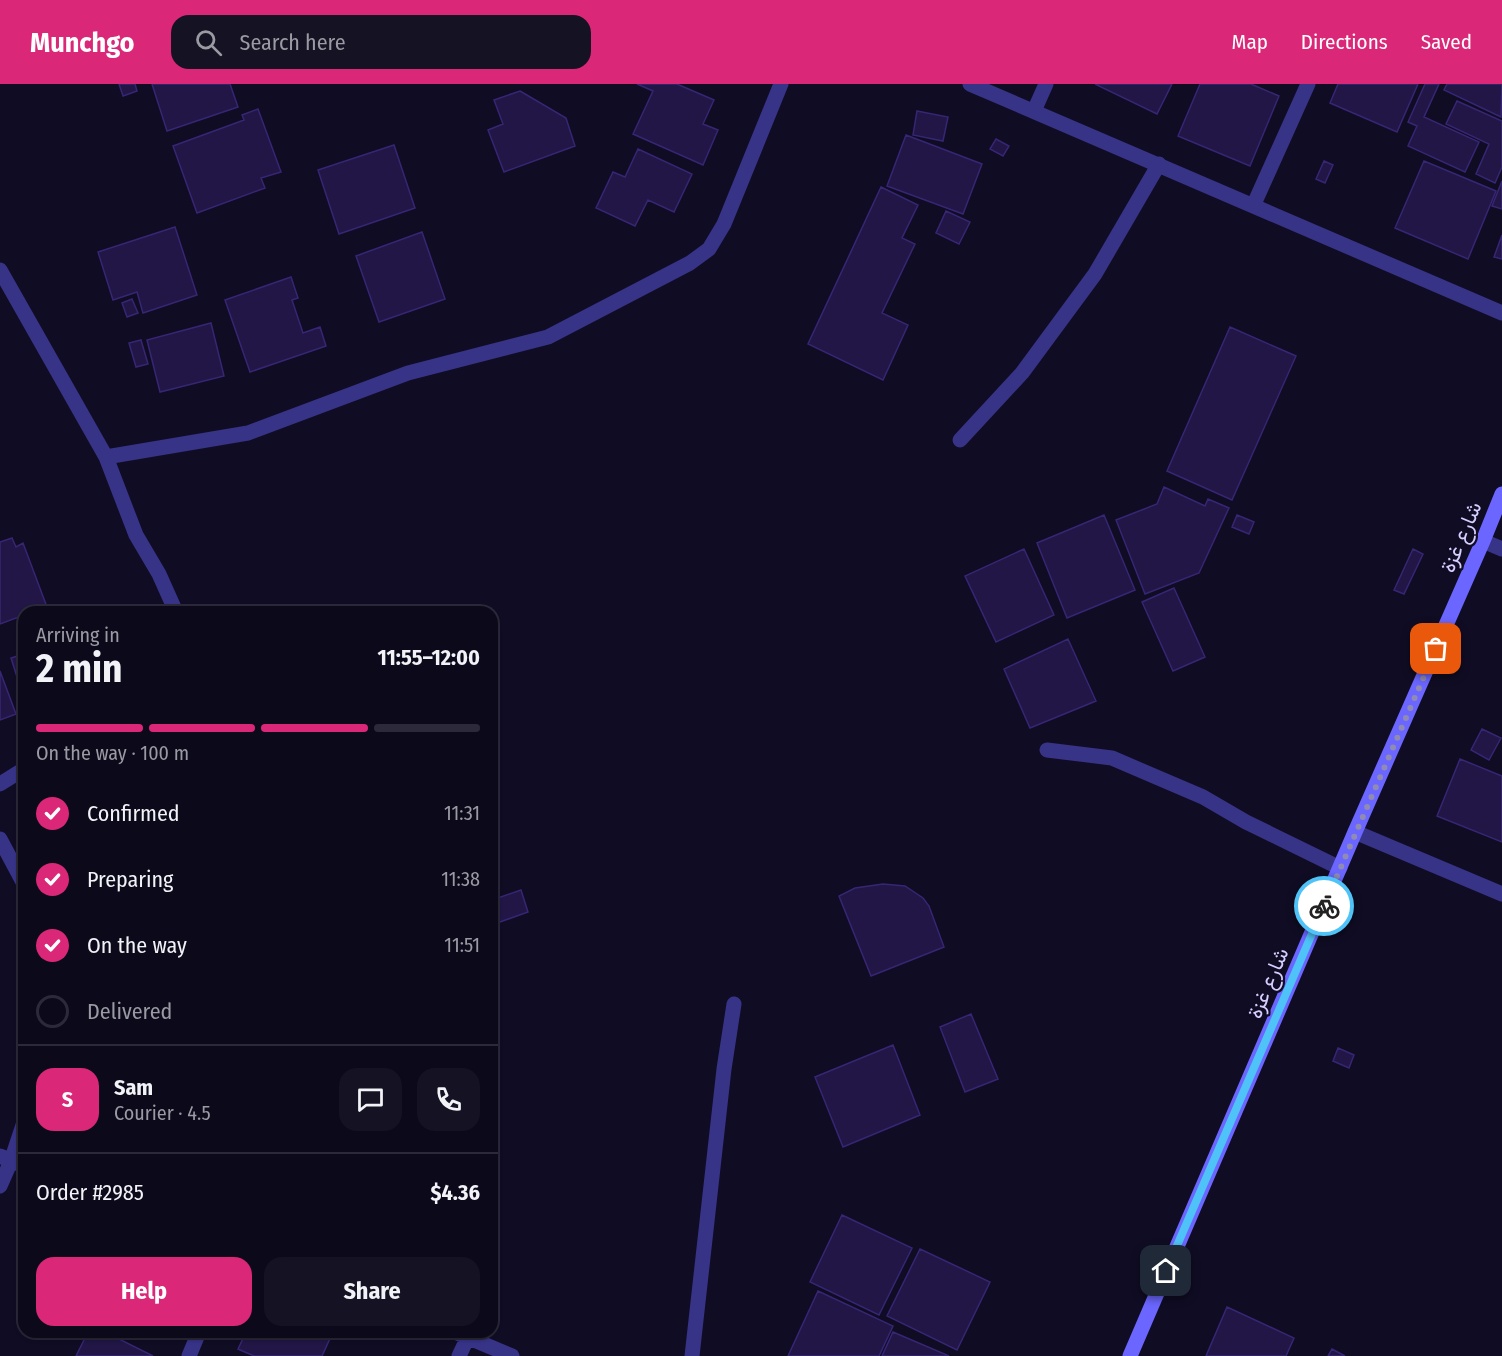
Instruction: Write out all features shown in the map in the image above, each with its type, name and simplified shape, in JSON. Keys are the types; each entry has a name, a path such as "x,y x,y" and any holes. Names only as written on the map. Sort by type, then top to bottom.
{"main road":[{"name":"شارع غزة","path":"1130,1356 1355,832 1484,541 1502,494"}],"street":[{"path":"106,458 248,433 408,374 548,337 690,263 709,249 724,224 781,84"},
{"path":"970,84 1254,204 1502,313"},
{"path":"1034,111 1046,84"},
{"path":"1254,204 1308,84"},
{"path":"960,440 1022,373 1095,274 1159,164"},
{"path":"0,270 106,458 136,535 159,574 173,606"},
{"path":"1484,541 1502,549"},
{"path":"1047,750 1112,758 1203,797 1246,822 1340,868"},
{"path":"0,784 18,773"},
{"path":"1355,832 1502,894"},
{"path":"0,839 18,873"},
{"path":"692,1356 723,1069 734,1004"},
{"path":"0,1186 18,1142"},
{"path":"189,1356 196,1338"},
{"path":"459,1356 461,1338"},
{"path":"470,1338 512,1356"}],"building":[{"path":"119,84 135,84 137,91 123,96"},
{"path":"152,84 230,84 238,107 167,131"},
{"path":"637,84 677,84 714,100 703,124 718,130 703,165 633,134 653,91"},
{"path":"1095,84 1172,84 1157,114"},
{"path":"1200,84 1251,84 1279,96 1250,166 1178,136"},
{"path":"1338,84 1418,84 1397,132 1330,103"},
{"path":"1425,84 1439,84 1424,117 1479,142 1465,172 1408,146 1417,126 1408,122"},
{"path":"1447,84 1502,84 1501,117 1444,90"},
{"path":"520,91 566,118 575,146 504,172 488,130 503,124 494,100"},
{"path":"1457,101 1502,121 1502,167 1495,183 1476,174 1489,144 1446,124"},
{"path":"258,109 281,172 261,178 265,188 197,213 173,146 244,120 242,115"},
{"path":"917,111 948,117 943,141 913,135"},
{"path":"906,135 982,164 963,214 887,186"},
{"path":"996,139 1009,146 1003,156 990,149"},
{"path":"394,145 415,208 339,234 318,170"},
{"path":"638,149 692,174 674,212 648,200 635,226 596,208 613,172 625,177"},
{"path":"1324,161 1333,165 1325,183 1316,179"},
{"path":"1424,161 1496,191 1468,259 1395,228"},
{"path":"1502,181 1502,209 1492,206"},
{"path":"881,187 918,205 902,238 915,244 882,313 908,325 883,380 808,344"},
{"path":"946,211 970,222 959,244 936,233"},
{"path":"175,227 197,295 143,313 137,292 113,300 98,252"},
{"path":"422,232 445,299 379,322 356,256"},
{"path":"1502,235 1502,259 1494,257"},
{"path":"291,277 298,298 292,300 303,333 320,327 326,346 250,372 225,300"},
{"path":"132,299 138,313 127,317 122,303"},
{"path":"211,323 224,376 160,392 147,340"},
{"path":"1230,327 1296,356 1232,500 1167,471"},
{"path":"141,340 148,364 136,367 129,343"},
{"path":"1164,487 1205,506 1208,499 1229,508 1199,573 1145,594 1116,520 1157,504"},
{"path":"1104,515 1135,590 1067,618 1037,543"},
{"path":"1237,515 1254,522 1249,534 1232,527"},
{"path":"12,538 16,547 23,543 47,606 18,606 18,617 0,624 0,542"},
{"path":"1024,549 1054,615 996,642 965,576"},
{"path":"1413,549 1423,554 1404,594 1394,590"},
{"path":"1174,588 1205,657 1173,671 1142,602"},
{"path":"1068,639 1096,701 1030,728 1004,669"},
{"path":"18,656 18,680 11,658"},
{"path":"0,671 16,714 0,720"},
{"path":"1482,729 1501,738 1489,760 1471,750"},
{"path":"1460,759 1502,776 1502,842 1437,816"},
{"path":"883,884 905,886 923,898 929,906 944,947 871,976 839,896 855,888"},
{"path":"521,890 528,912 498,923 498,898"},
{"path":"971,1014 998,1079 965,1092 940,1027"},
{"path":"893,1045 920,1115 843,1147 815,1077"},
{"path":"1338,1048 1354,1055 1349,1068 1333,1061"},
{"path":"842,1215 912,1248 879,1315 810,1282"},
{"path":"920,1249 990,1282 957,1350 887,1316"},
{"path":"818,1291 893,1326 879,1356 788,1356"},
{"path":"1227,1307 1294,1338 1286,1356 1206,1356"},
{"path":"893,1332 949,1356 882,1356"},
{"path":"85,1338 117,1338 153,1356 76,1356"},
{"path":"243,1338 330,1338 322,1356 254,1356 238,1349"},
{"path":"1332,1349 1345,1356 1328,1356"}],"way so far":[{"path":"1324,906 1436,649"}],"route":[{"path":"1166,1271 1324,906"}]}
